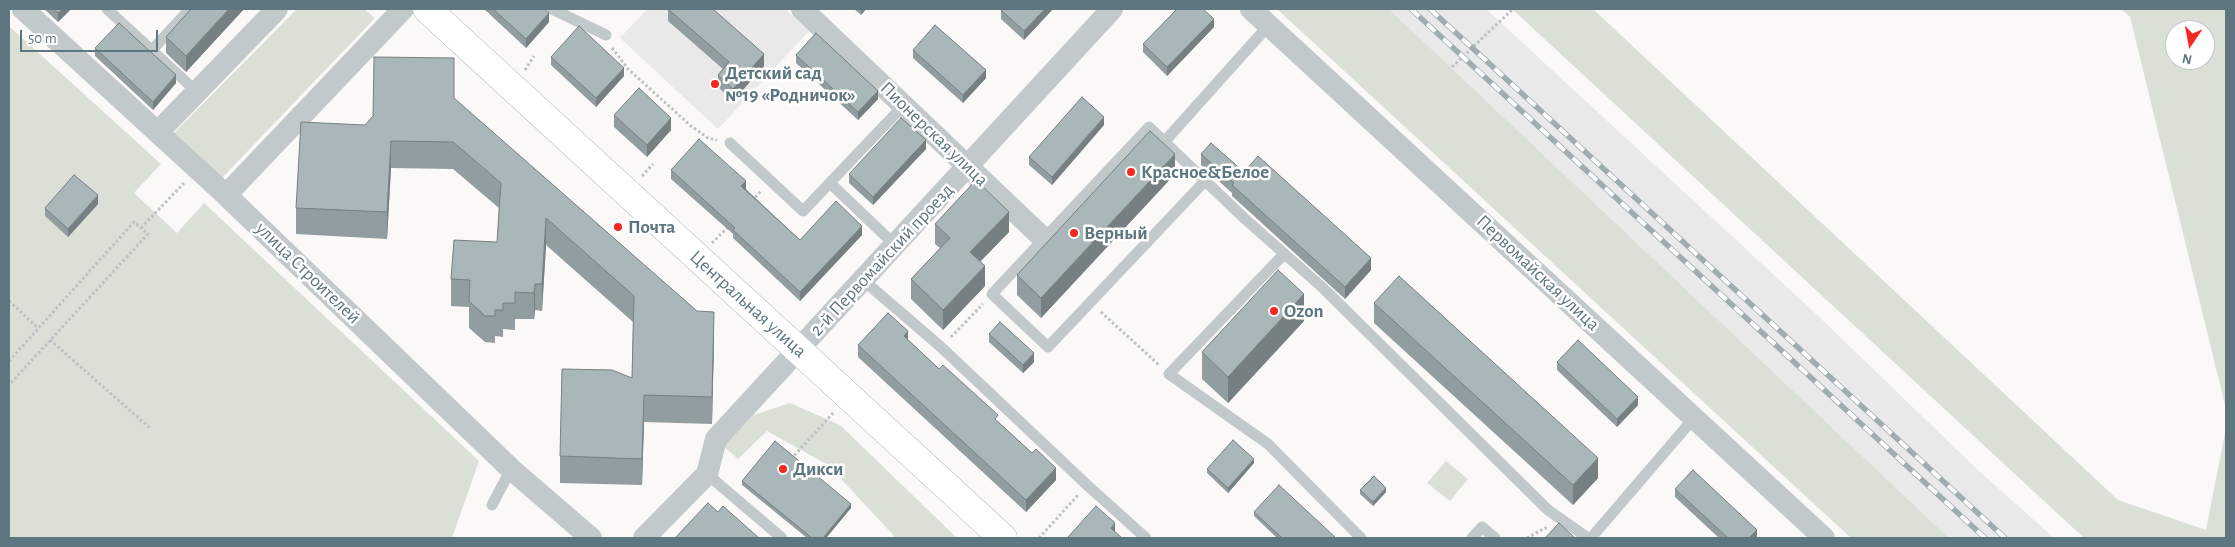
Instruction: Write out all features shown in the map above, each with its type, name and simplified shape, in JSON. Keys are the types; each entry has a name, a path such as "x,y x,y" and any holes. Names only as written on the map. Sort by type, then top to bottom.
{"main road":[{"name":"Центральная улица","path":"427,9 1003,538"}],"street":[{"name":"улица Строителей","path":"23,9 226,195 511,468 591,538"},
{"path":"158,132 278,9"},
{"path":"226,195 403,9"},
{"name":"Пионерская улица","path":"802,9 1044,239"},
{"name":"2-й Первомайский проезд","path":"708,474 716,438 1112,9"},
{"name":"Первомайская улица","path":"1251,9 1824,538"},
{"path":"644,538 708,474"}],"lane":[{"path":"107,9 197,92"},
{"path":"152,50 190,9"},
{"path":"552,9 606,35"},
{"path":"1165,141 1269,25"},
{"path":"730,143 803,211 903,106"},
{"path":"1205,181 1048,347 992,294 1149,127 1205,181 1323,288 1548,510 1590,538 1694,418"},
{"path":"830,183 895,245"},
{"path":"1284,254 1169,374 1268,444 1361,538"},
{"path":"863,280 941,347 1146,538"},
{"path":"492,504 511,468"},
{"path":"708,474 782,538"},
{"path":"1472,538 1482,527 1495,538"}],"path":[{"path":"1452,67 1513,9"},
{"path":"606,35 615,53 628,69 691,126 708,138 730,143"},
{"path":"524,71 534,56"},
{"path":"640,178 653,164"},
{"path":"141,228 197,168"},
{"path":"751,202 770,181"},
{"path":"9,361 134,222 148,234 9,385"},
{"path":"710,245 732,222"},
{"path":"941,347 992,294"},
{"path":"9,301 38,328"},
{"path":"1090,301 1169,374"},
{"path":"50,340 150,428"},
{"path":"791,459 830,416"},
{"path":"1039,538 1087,485"},
{"path":"1527,538 1545,528 1552,531"}],"shaded area":[{"path":"297,9 364,9 375,18 222,178 173,134"},
{"name":"Детский сад №19 «Родничок»","path":"647,9 785,9 809,31 718,129 620,38"},
{"path":"1277,9 1389,9 1949,538 1851,538"},
{"path":"1389,9 1486,9 1814,312 1979,471 2054,538 1949,538"},
{"path":"1512,9 1593,9 2118,500 2206,530 2226,428 2226,538 2084,538"},
{"path":"2121,9 2226,9 2226,409 2130,17"},
{"path":"9,26 161,164 134,193 177,233 204,203 479,461 452,538 9,538"},
{"path":"790,403 840,425 957,538 896,538 828,465 767,431 738,459 723,446 754,415"},
{"path":"1446,461 1468,479 1450,501 1427,483"}],"building":[{"path":"53,9 63,9 58,13"},
{"path":"191,9 229,9 186,56 166,37"},
{"path":"493,9 544,9 549,13 526,39"},
{"path":"668,9 713,9 764,54 733,89 718,75 729,62"},
{"path":"1045,9 1024,31 1001,10"},
{"path":"1177,9 1203,9 1214,19 1167,67 1143,44"},
{"path":"119,23 176,75 153,102 95,48"},
{"path":"935,25 986,70 963,95 913,50"},
{"path":"579,26 624,68 596,98 551,57"},
{"path":"816,33 878,91 858,112 796,55"},
{"path":"374,57 454,58 454,98 697,311 714,312 712,397 644,395 642,459 560,456 562,369 612,370 632,378 634,296 546,218 542,284 535,284 534,293 515,292 515,303 503,303 503,310 495,310 495,316 485,316 469,301 470,280 451,279 454,240 497,242 501,183 453,142 391,141 387,212 296,208 301,122 365,125 373,116"},
{"path":"639,88 671,118 647,145 614,115"},
{"path":"1082,97 1104,117 1052,177 1029,157"},
{"path":"901,118 926,140 873,197 849,174"},
{"path":"1150,131 1175,154 1041,298 1017,275"},
{"path":"699,139 746,181 741,186 800,240 836,201 862,226 800,292 733,230 735,228 671,170"},
{"path":"1211,143 1244,172 1258,156 1371,258 1345,287 1232,185 1234,183 1201,154"},
{"path":"74,175 98,195 68,229 45,208"},
{"path":"976,180 1009,212 970,252 985,266 943,310 911,279 950,238 935,224"},
{"path":"1278,270 1304,294 1228,377 1202,352"},
{"path":"1399,276 1598,458 1573,485 1374,303"},
{"path":"888,313 908,331 904,336 939,369 943,365 998,415 995,419 1032,453 1036,449 1056,468 1026,500 858,345"},
{"path":"1000,322 1034,353 1023,365 989,334"},
{"path":"1578,340 1638,397 1617,419 1557,362"},
{"path":"1233,440 1254,459 1228,488 1207,469"},
{"path":"775,441 851,504 823,538 812,538 742,481"},
{"path":"1693,470 1757,530 1749,538 1728,538 1675,489"},
{"path":"1374,476 1386,488 1373,502 1360,490"},
{"path":"1279,485 1336,538 1282,538 1254,512"},
{"path":"708,503 718,512 723,506 759,538 675,538"},
{"path":"1096,506 1115,523 1111,528 1122,538 1069,538 1068,537"},
{"path":"1559,523 1575,538 1545,538"}],"railway":[{"path":"1411,9 1985,538"},
{"path":"1430,9 2005,538"}],"place":[{"name":"Детский сад №19 «Родничок»","path":"715,84"},
{"name":"Красное&Белое","path":"1131,172"},
{"name":"Почта","path":"618,227"},
{"name":"Верный","path":"1074,233"},
{"name":"Ozon","path":"1274,311"},
{"name":"Дикси","path":"783,469"}]}
